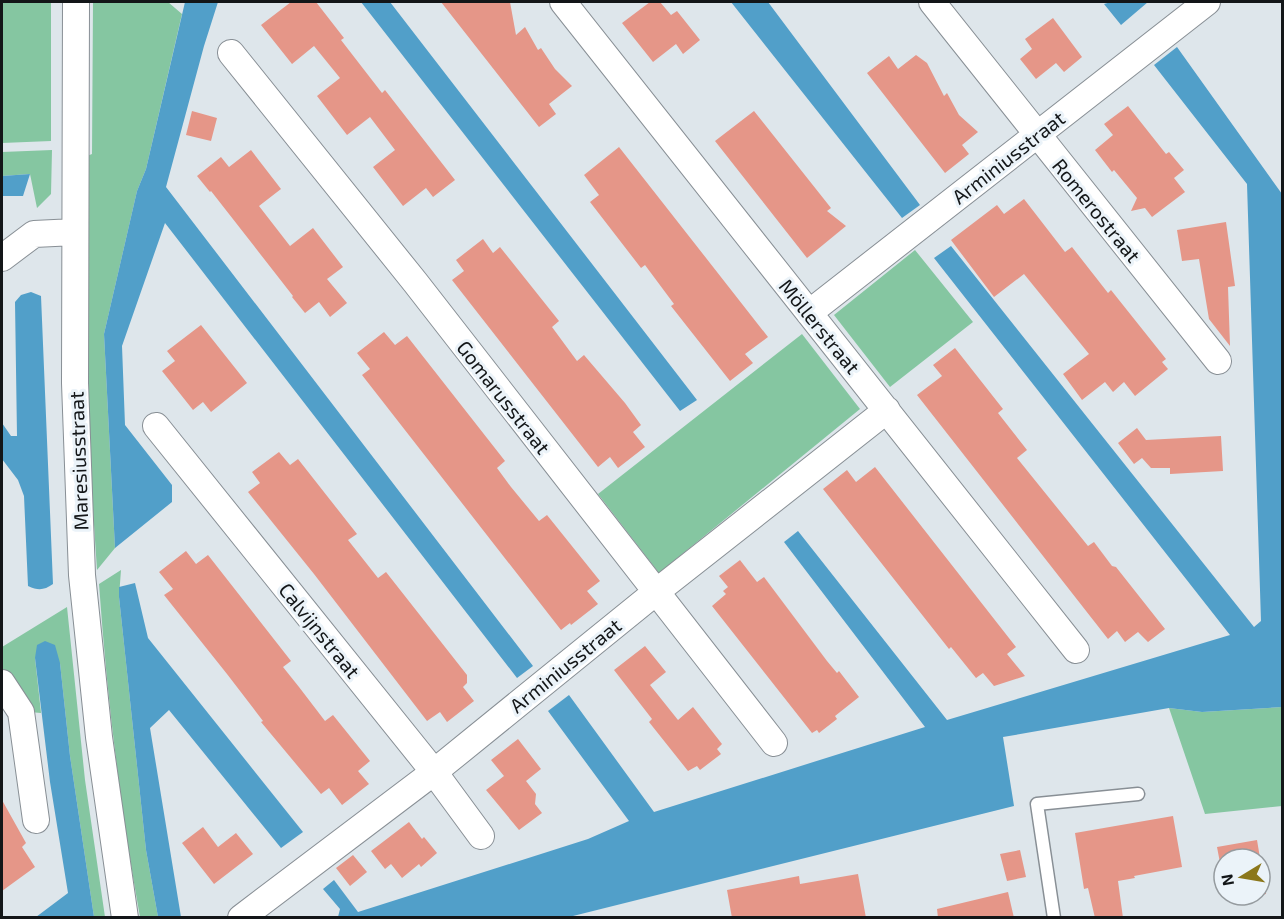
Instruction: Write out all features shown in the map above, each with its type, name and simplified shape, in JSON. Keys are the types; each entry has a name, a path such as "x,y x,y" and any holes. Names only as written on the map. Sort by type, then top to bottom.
{"street":[{"name":"Maresiusstraat","path":"76,2 75,383 82,575 99,737 125,918"},
{"name":"Möllerstraat","path":"563,2 1076,650"},
{"name":"Romerostraat","path":"932,2 1218,362"},
{"name":"Arminiusstraat","path":"809,313 1207,2"},
{"name":"Gomarusstraat","path":"231,53 415,282 774,743"},
{"path":"2,258 34,234 75,232"},
{"name":"Arminiusstraat","path":"241,918 434,772 656,592 887,410"},
{"name":"Calvijnstraat","path":"156,426 434,772 481,836"},
{"path":"2,683 21,712 36,820"}],"lane":[{"path":"1054,918 1037,804 1137,794"}],"green space":[{"path":"2,2 51,2 51,141 2,143"},
{"path":"93,2 168,2 182,14 146,169 137,191 104,334 115,548 97,570 87,385 87,156 92,154"},
{"path":"52,150 51,194 37,208 30,174 2,176 2,152"},
{"path":"915,250 973,322 890,387 834,315"},
{"path":"802,334 860,409 659,573 598,494"},
{"path":"121,570 119,597 146,850 158,917 140,917 120,793 110,710 99,584"},
{"path":"67,607 85,780 105,917 94,917 70,756 60,663 35,658 41,713 29,712 2,671 2,647"},
{"path":"1282,707 1282,806 1205,814 1169,708 1202,712"}],"water":[{"path":"185,2 218,2 166,187 533,666 517,678 165,223 122,346 125,425 172,485 172,502 115,548 104,334 137,191 146,169"},
{"path":"361,2 390,2 697,400 680,411"},
{"path":"731,2 768,2 920,205 902,218"},
{"path":"1148,2 1121,25 1104,4"},
{"path":"1177,47 1282,194 1282,707 1202,712 1169,708 1003,737 1014,806 569,917 338,917 340,909 323,889 334,880 358,912 588,839 629,821 548,711 569,695 654,812 925,727 784,542 798,531 947,720 1230,635 934,258 951,246 1254,627 1261,621 1247,184 1154,65"},
{"path":"30,174 23,196 2,196 2,176"},
{"path":"31,292 41,296 53,584 41,589 28,586 24,496 18,480 2,459 2,423 11,436 17,436 15,302 21,295"},
{"path":"135,583 148,638 303,832 281,848 169,710 150,728 181,917 158,917 146,850 119,597 119,587"},
{"path":"45,641 55,645 60,663 70,756 94,917 36,917 68,893 50,782 35,658 37,645"}],"building":[{"path":"291,2 316,2 344,38 341,40 382,93 385,90 455,180 433,197 426,188 403,206 373,167 395,150 370,117 347,135 317,96 340,78 314,46 292,64 261,25"},
{"path":"441,2 510,2 516,35 525,27 538,50 541,48 555,69 572,86 549,104 556,114 539,127"},
{"path":"650,2 660,2 671,15 677,11 700,40 683,54 676,44 653,62 622,23"},
{"path":"1053,18 1082,57 1064,72 1056,63 1036,79 1020,59 1032,49 1025,39"},
{"path":"916,55 927,63 944,96 947,93 959,115 978,132 962,145 969,154 945,173 867,73 889,56 898,69"},
{"path":"1128,106 1166,154 1169,152 1184,170 1174,178 1185,192 1152,217 1145,208 1131,211 1137,198 1095,150 1113,135 1104,124"},
{"path":"192,111 217,118 211,141 186,135"},
{"path":"754,111 831,208 827,211 846,226 807,258 715,141"},
{"path":"619,147 768,337 745,354 753,363 730,381 671,306 674,304 645,265 641,268 590,202 599,195 584,175"},
{"path":"251,150 281,189 259,206 290,246 313,228 343,267 327,279 347,303 330,317 319,302 305,313 197,176 221,157 229,167"},
{"path":"1024,199 1065,252 1072,247 1108,293 1111,290 1166,359 1162,362 1168,369 1135,396 1124,382 1113,392 1105,382 1082,400 1063,374 1089,354 1024,274 994,297 951,240 997,205 1004,214"},
{"path":"1226,222 1235,286 1228,287 1230,346 1209,319 1199,259 1182,261 1177,230"},
{"path":"483,239 493,253 500,247 559,321 552,327 577,361 584,355 641,425 633,432 645,447 618,468 610,457 598,467 452,280 464,271 456,260"},
{"path":"201,325 247,383 211,412 203,402 193,410 162,371 175,361 167,351"},
{"path":"384,332 395,345 407,336 505,461 497,468 511,487 539,521 547,515 600,581 587,591 598,604 571,625 570,623 561,630 362,375 370,369 357,353"},
{"path":"955,348 1003,409 998,413 1027,450 1017,458 1088,546 1094,542 1165,629 1148,642 1138,632 1125,642 1117,631 1108,639 917,395 942,376 933,365"},
{"path":"1137,428 1146,440 1221,436 1223,471 1170,474 1170,468 1151,468 1142,458 1134,464 1118,443"},
{"path":"279,452 290,465 298,459 357,534 348,540 378,578 386,572 467,675 467,683 463,687 474,701 447,722 440,712 427,721 248,492 260,483 252,472"},
{"path":"875,467 1016,647 1007,654 1025,676 994,686 983,673 976,678 951,647 949,649 823,489 847,470 856,482"},
{"path":"186,551 196,564 208,555 291,661 283,667 325,721 333,715 370,761 358,771 369,784 342,805 329,788 321,794 261,722 263,721 164,595 173,589 159,572"},
{"path":"740,560 757,582 764,577 827,661 837,673 839,671 859,697 835,716 837,719 819,733 817,730 812,733 712,606 726,594 723,591 728,587 719,576"},
{"path":"645,646 666,672 650,685 678,720 693,707 722,744 717,749 721,754 700,770 697,766 688,771 649,722 652,719 614,670"},
{"path":"518,739 541,769 526,781 536,794 535,804 542,813 519,830 486,790 504,776 491,760"},
{"path":"2,800 26,843 22,847 35,867 2,891"},
{"path":"1173,816 1182,867 1118,881 1123,918 1095,918 1088,888 1084,889 1075,833"},
{"path":"409,822 437,853 421,867 419,864 402,878 391,864 385,869 371,851"},
{"path":"203,827 218,847 236,833 253,854 214,884 182,843"},
{"path":"1257,840 1258,847 1217,847"},
{"path":"1020,850 1026,877 1007,881 1000,854"},
{"path":"353,855 367,872 350,886 336,868"},
{"path":"858,874 866,918 732,918 727,890 799,876 800,884"},
{"path":"1008,892 1014,918 938,918 937,909"}]}
